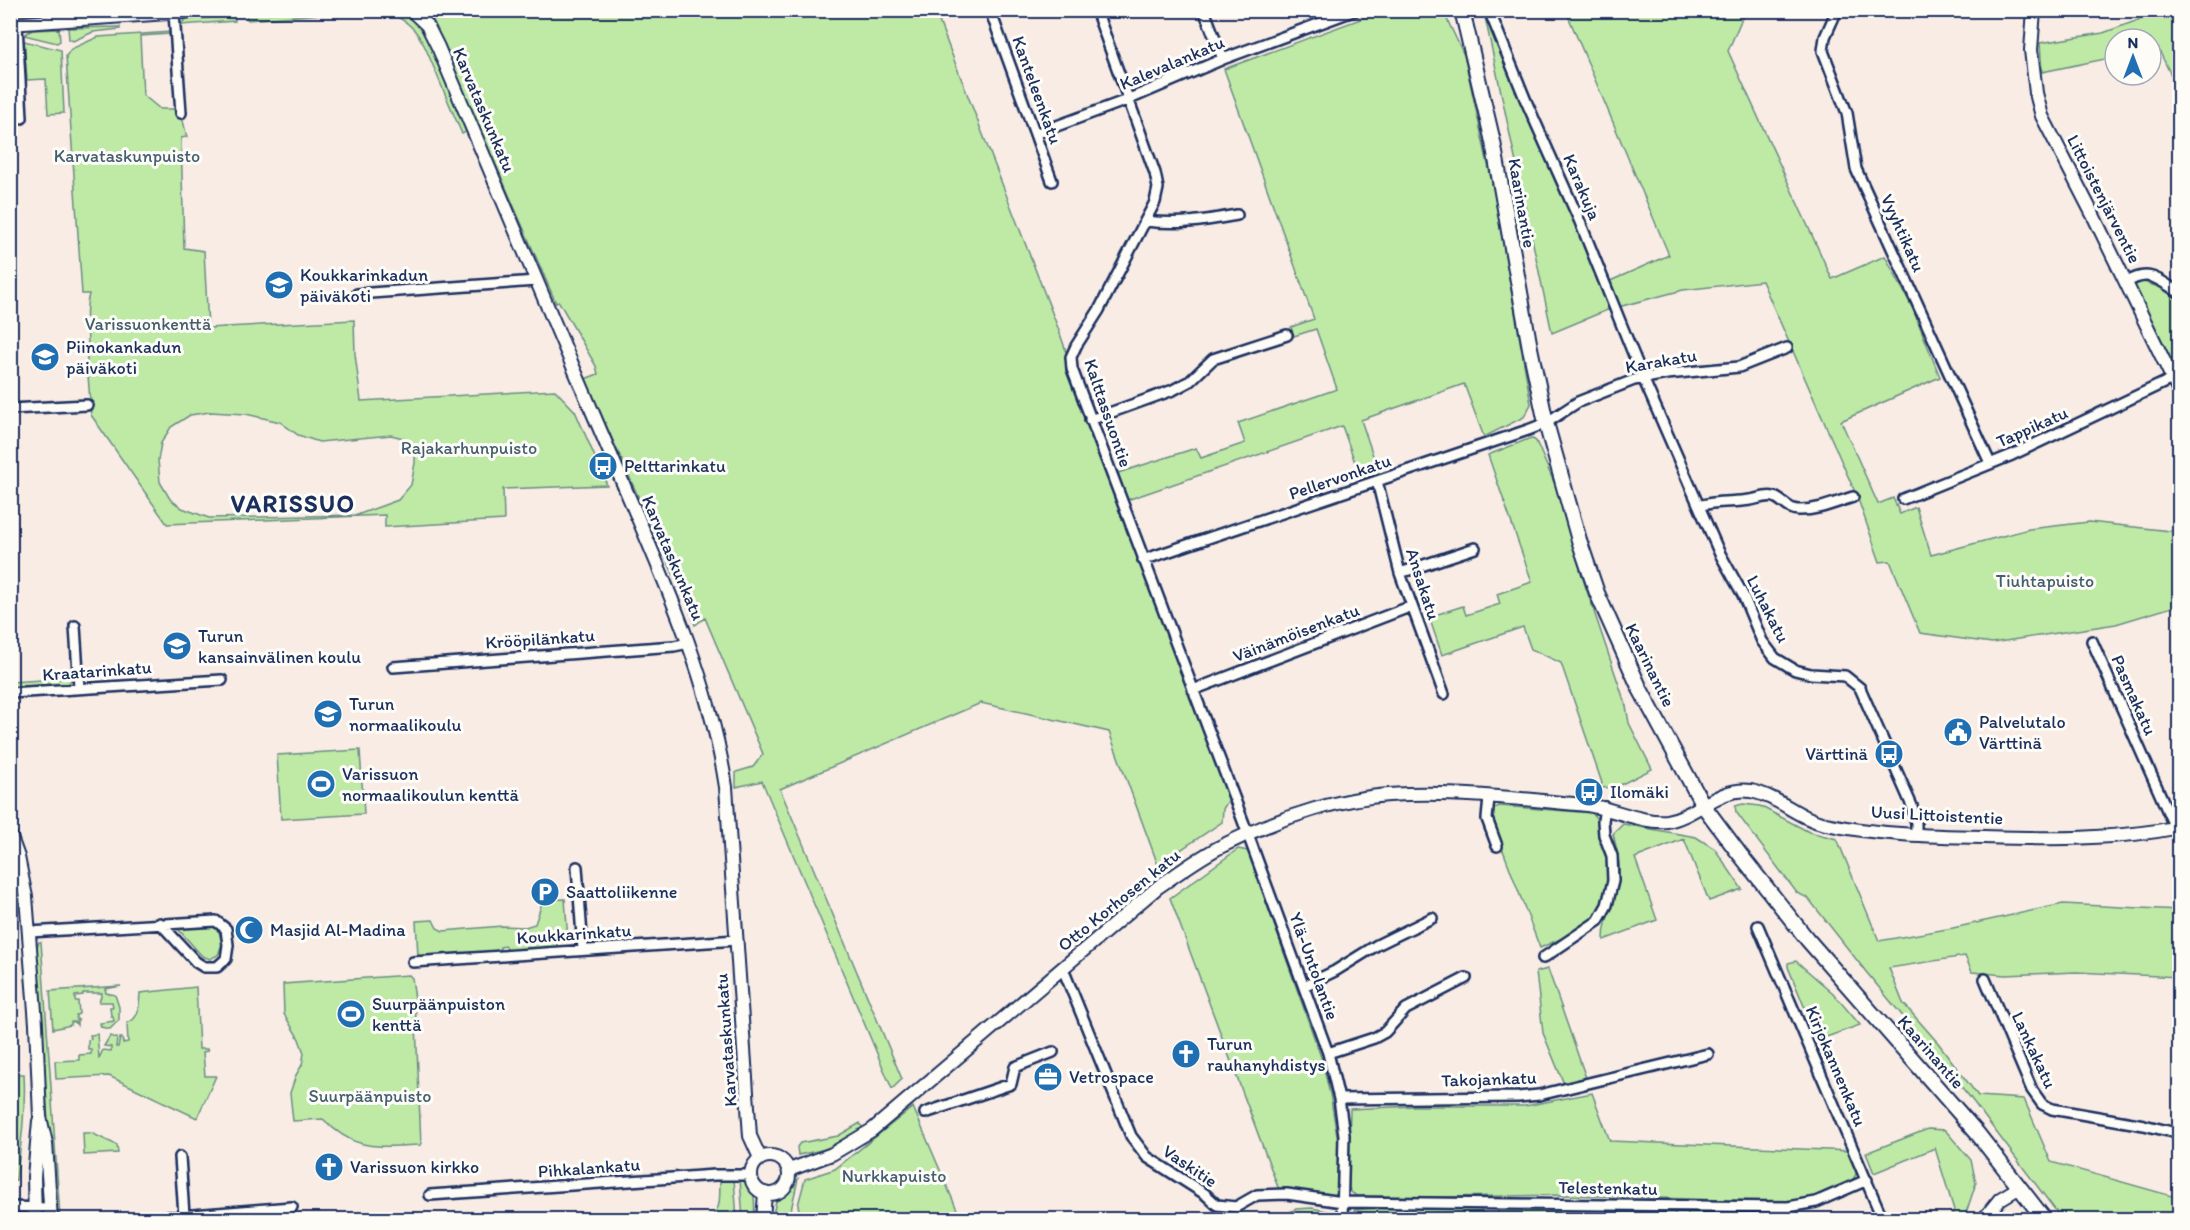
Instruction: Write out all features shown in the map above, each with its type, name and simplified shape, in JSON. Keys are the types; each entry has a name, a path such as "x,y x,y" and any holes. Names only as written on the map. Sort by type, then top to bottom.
{"main road":[{"name":"Kaarinantie","path":"1462,10 1472,44 1493,142 1530,348 1546,423 1579,540 1597,593 1640,689 1703,805 1770,895 1977,1133 2044,1220"}],"street":[{"path":"22,118 14,24 211,10"},
{"name":"Karvataskunkatu","path":"411,10 427,25 435,40 689,643 711,710 721,756 728,813 750,1136 760,1158"},
{"name":"Kanteleenkatu","path":"990,10 1052,181"},
{"name":"Kalttassuontie","path":"1096,10 1155,173 1158,188 1155,202 1099,310 1071,357 1072,369 1247,835"},
{"path":"1204,10 1223,58"},
{"name":"Kalevalankatu","path":"1035,134 1127,100 1223,58 1356,10"},
{"name":"Karakuja","path":"1489,10 1526,101 1580,222 1643,378"},
{"name":"Vyyhtikatu","path":"1837,10 1825,37 1823,51 1847,113 1856,169 1990,463"},
{"name":"Littoistenjärventie","path":"2034,10 2031,50 2036,93 2042,116 2180,394"},
{"path":"174,13 181,113"},
{"path":"1145,221 1172,224 1196,223 1238,215"},
{"path":"2126,283 2136,276 2151,276 2180,293"},
{"path":"357,294 537,281"},
{"path":"1090,420 1173,390 1190,381 1213,359 1287,335"},
{"name":"Karakatu","path":"1546,423 1578,402 1625,383 1643,378 1739,367 1787,348"},
{"name":"Luhakatu","path":"1643,378 1719,552 1743,595 1762,641 1770,653 1795,670 1811,674 1845,676 1860,688 1912,806 1916,834"},
{"name":"Tappikatu","path":"1903,499 2012,455 2172,379"},
{"path":"10,409 87,405"},
{"name":"Pellervonkatu","path":"1143,560 1546,423"},
{"name":"Ansakatu","path":"1377,481 1400,573 1444,694"},
{"path":"1699,506 1713,502 1750,500 1768,496 1777,499 1791,509 1799,510 1853,497"},
{"path":"1400,573 1475,548"},
{"name":"Väinämöisenkatu","path":"1193,690 1412,606"},
{"path":"75,626 79,688"},
{"name":"Pasmakatu","path":"2092,641 2177,827"},
{"name":"Krööpilänkatu","path":"393,667 689,643"},
{"name":"Kraatarinkatu","path":"10,693 222,680"},
{"name":"Uusi Littoistentie","path":"1703,805 1730,792 1752,791 1809,819 1825,824 1916,834 2064,839 2122,835 2177,827"},
{"name":"Otto Korhosen katu","path":"789,1170 832,1154 872,1130 1158,887 1202,858 1282,820 1325,807 1408,794 1605,807 1646,820 1663,821 1681,817 1703,805"},
{"path":"1488,798 1487,819 1497,846"},
{"path":"1543,958 1598,921 1607,905 1613,881 1612,856 1604,835 1605,807"},
{"name":"Ylä-Untolantie","path":"1247,835 1328,1053 1344,1135 1342,1220"},
{"path":"10,1207 35,1214 51,1214 46,1143 40,1117 36,1024 26,897 12,842"},
{"path":"577,867 583,950"},
{"path":"1304,986 1335,971 1377,945 1432,918"},
{"path":"28,932 160,923 210,920 221,923 228,935 224,962 214,968 201,965 160,923"},
{"name":"Kirjokannenkatu","path":"1758,926 1882,1220"},
{"name":"Koukkarinkatu","path":"413,962 737,940"},
{"name":"Vaskitie","path":"1063,969 1131,1136 1147,1157 1205,1194 1217,1205 1236,1207 1257,1195 1317,1197 1343,1202"},
{"path":"1328,1053 1374,1038 1385,1032 1406,1009 1466,978"},
{"name":"Lankakatu","path":"1984,980 2032,1090 2042,1104 2058,1110 2136,1123 2180,1134"},
{"path":"925,1113 1011,1084 1015,1067 1053,1052"},
{"name":"Takojankatu","path":"1339,1100 1539,1095 1708,1054"},
{"path":"35,1214 36,1139 40,1117"},
{"path":"765,1156 777,1157 789,1170 788,1181 782,1190 771,1194 755,1186 751,1174 753,1165 765,1156"},
{"path":"180,1157 184,1215"},
{"name":"Pihkalankatu","path":"430,1195 751,1174"},
{"name":"Telestenkatu","path":"1343,1202 1788,1207 1816,1202 1867,1180"},
{"path":"1983,1220 2001,1199 2020,1187"},
{"path":"763,1220 765,1193"},
{"path":"131,1220 292,1207"}],"green space":[{"path":"339,10 396,11 415,21 428,38 466,132 462,134 426,49 410,26 391,15 368,12 341,14"},
{"path":"1385,10 1443,11 1464,55 1494,192 1531,404 1524,417 1484,437 1464,384 1361,420 1379,473 1361,479 1342,426 1127,500 1118,473 1196,448 1201,458 1245,443 1238,423 1337,389 1316,329 1294,336 1291,327 1314,319 1224,69"},
{"path":"58,11 58,14 11,18 11,12"},
{"path":"319,11 320,14 248,20 246,16 247,14"},
{"path":"421,11 935,11 1058,328 1067,354 1068,373 1229,799 1223,809 1222,822 1158,865 1109,732 981,703 780,789 902,1079 892,1089 762,781 736,787 736,772 753,767 763,754 705,618 695,625 585,379 598,374 596,366 559,302 556,303 438,32"},
{"name":"Tiuhtapuisto","path":"1566,11 1745,11 1728,51 1832,279 1885,256 1912,307 1940,377 1841,421 1878,504 1893,498 1900,514 1916,507 1931,555 2029,529 2089,522 2179,532 2179,605 2116,624 1992,643 1920,633 1890,561 1880,562 1858,499 1762,281 1683,290 1618,307 1608,282 1669,255"},
{"path":"2163,11 2179,11 2179,92 2163,58 2163,27 2119,27"},
{"path":"234,15 235,21 181,25 186,18"},
{"path":"1485,17 1490,20 1612,308 1552,333"},
{"path":"120,27 120,29 93,32 73,41 69,39 68,28"},
{"path":"59,29 60,41 57,43 24,35 32,30"},
{"path":"171,32 170,34 140,36 143,95 160,109 176,109 181,113 187,137 181,138 184,248 204,251 208,328 354,320 355,354 361,401 555,390 575,411 607,485 503,489 504,520 385,527 385,515 167,524 91,415 86,348 88,345 86,313 89,294 82,294 66,56 71,49 98,37","holes":["210,412 246,414 280,422 298,435 319,442 391,435 403,438 415,447 411,485 398,500 357,515 209,518 182,508 170,499 160,482 158,460 161,443 171,427 190,415"]},
{"path":"2103,33 2103,59 2042,72 2040,43"},
{"path":"24,41 61,50 64,113 48,114 46,79 27,80"},
{"path":"2141,281 2161,288 2179,300 2179,375 2133,283"},
{"path":"1531,438 1536,441 1556,487 1584,582 1626,706 1629,723 1652,769 1616,787 1599,788 1602,783 1561,663 1531,649 1523,627 1442,655 1429,617 1463,606 1466,615 1500,604 1497,594 1532,582 1488,455"},
{"path":"73,678 68,684 11,688 11,682"},
{"name":"Varissuon normaalikoulun kenttä","path":"360,750 364,814 281,819 277,755"},
{"path":"1743,804 1760,806 1809,832 1837,839 1879,941 1953,928 2063,904 2179,910 2179,977 2076,972 2005,975 1972,972 1965,956 1889,968 1903,1003 1939,1044 1978,1096 2024,1099 2051,1162 2179,1198 2179,1219 2062,1219 1969,1096 1808,898 1797,893 1736,812 1735,806"},
{"path":"1499,806 1592,813 1603,835 1607,850 1608,882 1601,910 1582,928 1540,948 1490,816 1492,810"},
{"path":"1623,824 1696,837 1715,849 1742,889 1709,901 1684,839 1635,858 1657,920 1604,940 1605,925 1615,897 1619,876 1618,855 1613,834"},
{"path":"1238,849 1248,851 1321,1057 1340,1154 1340,1187 1335,1196 1279,1190 1170,898"},
{"path":"565,899 568,940 557,940 557,947 507,950 506,946 500,947 500,951 418,956 416,921 433,920 437,928 443,931 502,926 525,927 535,924 543,900"},
{"path":"211,925 219,931 222,944 218,955 210,959 202,956 179,930 182,927"},
{"path":"41,942 60,1217 54,1207 36,950"},
{"path":"1796,961 1833,993 1860,1025 1818,1040 1788,967 1788,963"},
{"path":"1548,969 1586,1078 1564,1084 1543,1033 1536,972"},
{"name":"Suurpäänpuisto","path":"409,975 412,978 415,999 421,1145 368,1145 346,1138 323,1119 293,1121 290,1093 302,1065 304,1053 299,1039 284,1014 283,984"},
{"path":"121,986 105,989 106,993 115,995 119,1007 119,1020 110,1029 101,1027 100,1023 114,1021 110,1007 113,1007 112,1002 99,1002 102,993 83,993 83,995 75,996 75,1001 78,1001 79,1014 76,1015 76,1019 79,1020 77,1020 77,1025 71,1022 71,1025 53,1029 50,991"},
{"path":"196,987 199,1049 208,1051 203,1052 205,1076 216,1076 197,1118 109,1076 56,1079 55,1061 79,1060 79,1055 91,1054 91,1049 88,1049 90,1035 97,1034 99,1058 103,1050 111,1051 111,1047 104,1046 110,1036 117,1038 116,1047 118,1047 120,1038 123,1043 128,1042 127,1023 137,1015 140,993"},
{"path":"10,1074 24,1074 23,1127 16,1180 11,1181"},
{"path":"1592,1093 1610,1141 1852,1151 1857,1171 1852,1181 1845,1186 1815,1197 1788,1202 1563,1195 1357,1196 1348,1187 1350,1109 1414,1106 1525,1106"},
{"name":"Nurkkapuisto","path":"913,1107 961,1219 801,1219 798,1205 805,1179 835,1169"},
{"path":"860,1123 863,1129 831,1148 798,1155 797,1147 800,1143 838,1136"},
{"path":"1928,1129 1945,1130 1971,1160 1976,1183 1964,1219 1950,1219 1954,1210 1935,1148 1874,1173 1866,1153"},
{"path":"83,1133 91,1133 117,1145 118,1153 84,1155"},
{"path":"734,1179 737,1219 705,1220 711,1217 717,1209 720,1199 720,1182"},
{"path":"740,1179 750,1186 754,1196 754,1219 743,1219"},
{"name":"Nurkkapuisto","path":"798,1179 789,1219 772,1219 776,1201"},
{"path":"1312,1208 1331,1212 1336,1219 1290,1219 1288,1213 1296,1209"},
{"path":"1374,1208 1480,1209 1484,1219 1347,1219 1355,1210"},
{"path":"1499,1209 1588,1210 1593,1213 1594,1219 1498,1219 1496,1217"},
{"path":"1606,1209 1672,1210 1676,1220 1601,1220 1603,1211"},
{"path":"1691,1210 1753,1211 1756,1217 1753,1219 1687,1220"}],"place":[{"name":"Koukkarinkadun päiväkoti","path":"279,285"},
{"name":"Piinokankadun päiväkoti","path":"45,357"},
{"name":"Pelttarinkatu","path":"603,466"},
{"name":"Turun kansainvälinen koulu","path":"177,646"},
{"name":"Turun normaalikoulu","path":"328,714"},
{"name":"Palvelutalo Värttinä","path":"1958,732"},
{"name":"Värttinä","path":"1889,754"},
{"name":"Varissuon normaalikoulun kenttä","path":"321,784"},
{"name":"Ilomäki","path":"1589,792"},
{"name":"Saattoliikenne","path":"545,892"},
{"name":"Masjid Al-Madina","path":"249,930"},
{"name":"Suurpäänpuiston kenttä","path":"351,1014"},
{"name":"Turun rauhanyhdistys","path":"1186,1054"},
{"name":"Vetrospace","path":"1048,1077"},
{"name":"Varissuon kirkko","path":"329,1167"}],"district":[{"name":"VARISSUO","path":"293,504"}],"park label":[{"name":"Karvataskunpuisto","path":"127,156"},
{"name":"Varissuonkenttä","path":"148,324"},
{"name":"Rajakarhunpuisto","path":"469,448"}]}
